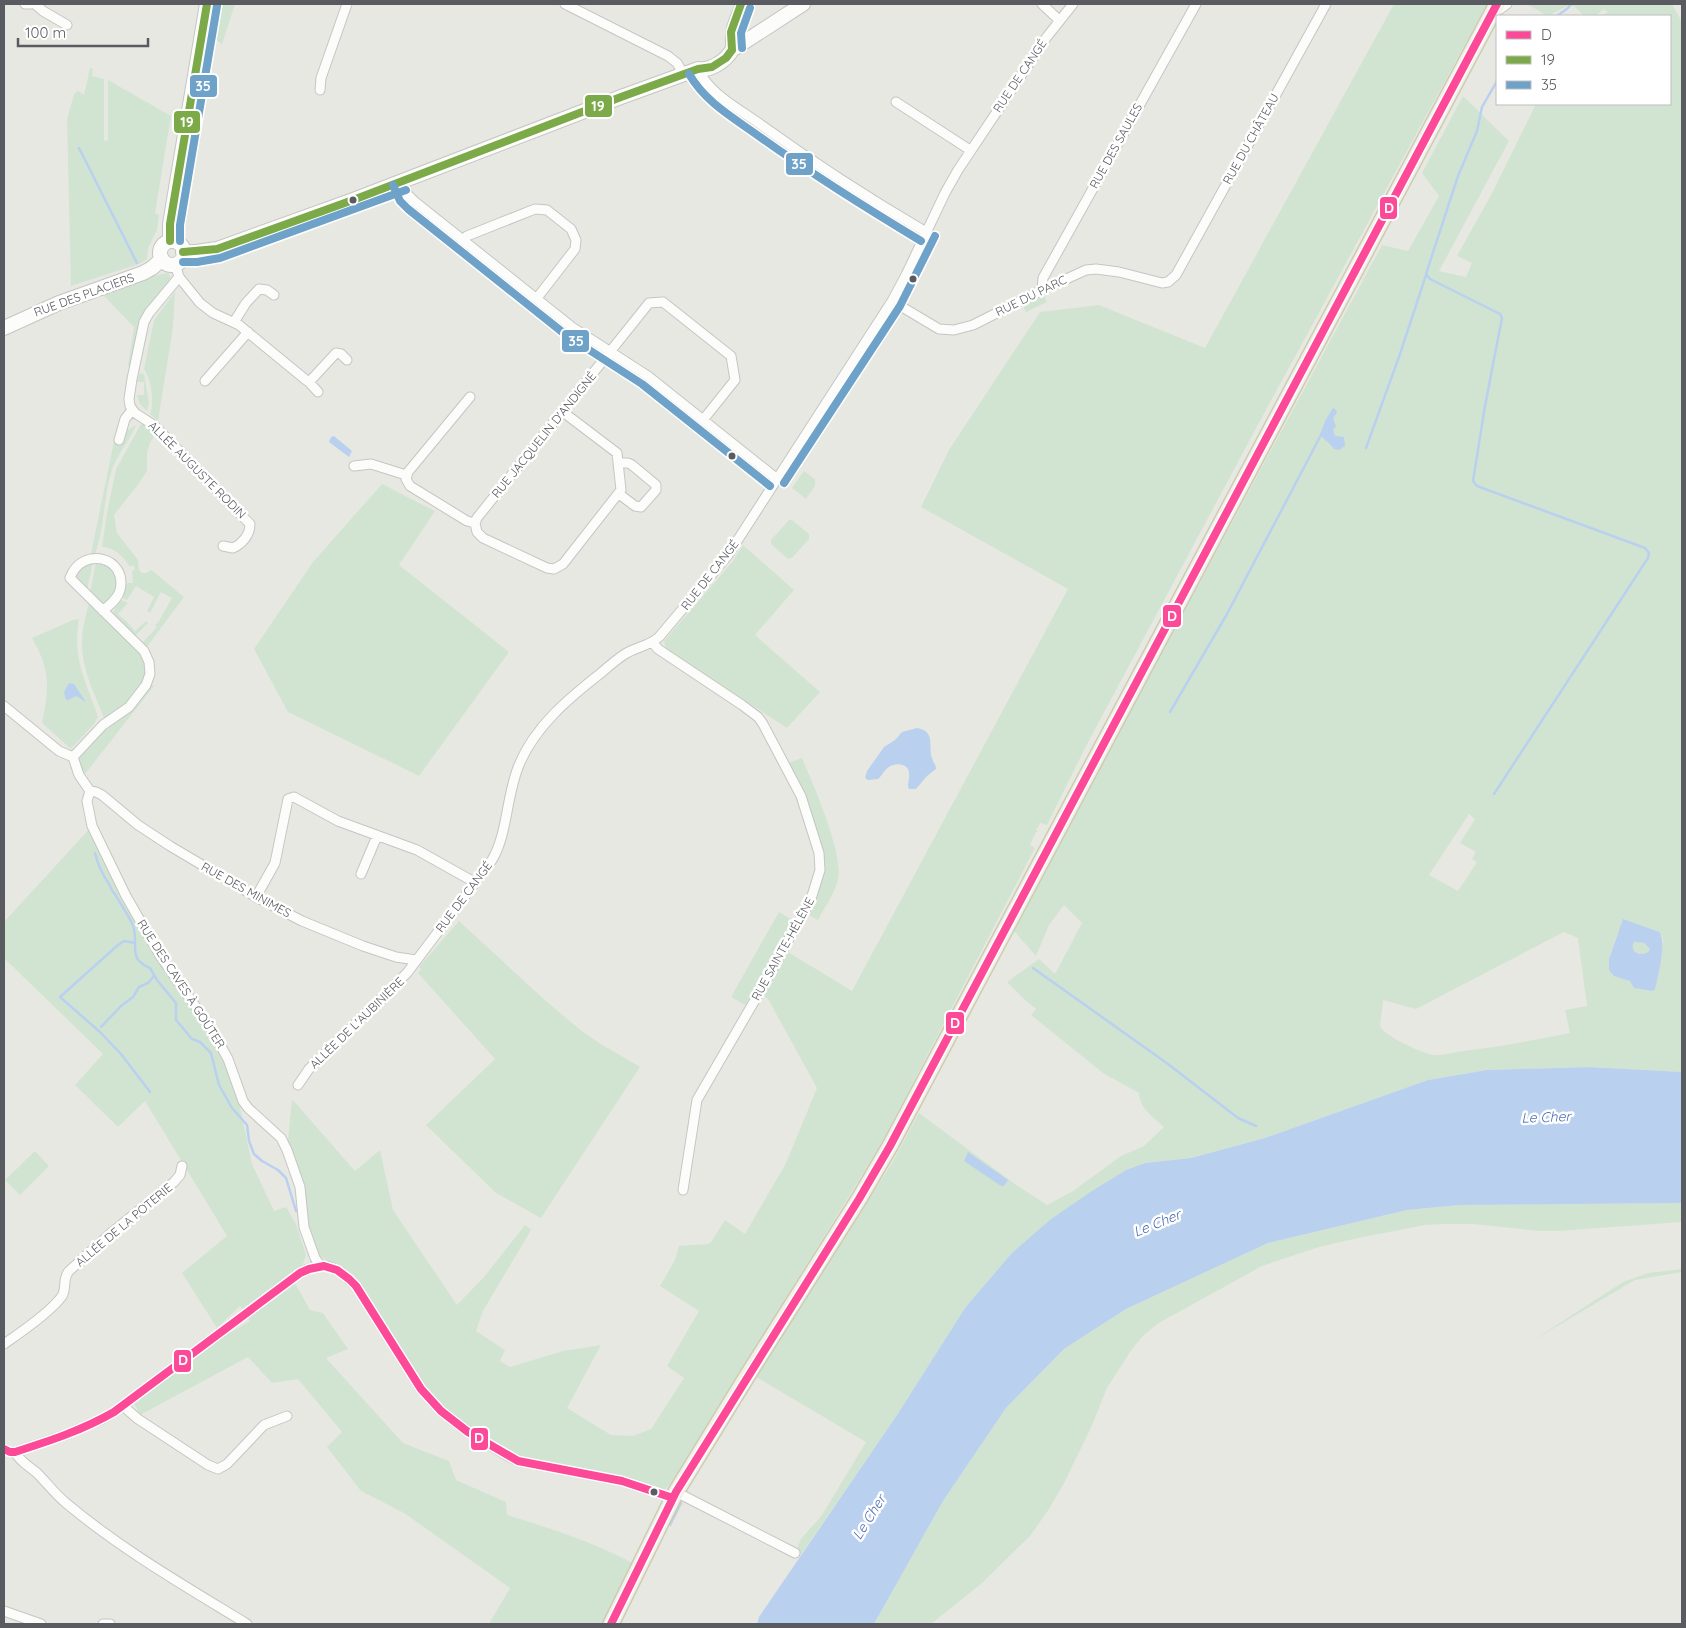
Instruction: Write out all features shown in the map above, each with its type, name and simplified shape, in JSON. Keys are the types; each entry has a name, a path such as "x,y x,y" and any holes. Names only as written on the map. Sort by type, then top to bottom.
{"main road":[{"path":"611,1624 638,1566 675,1495 890,1146 1500,5"}],"street":[{"path":"25,4 33,4 67,25"},
{"path":"170,241 170,224 207,4"},
{"path":"320,90 321,78 347,4"},
{"path":"565,4 668,56 677,63 684,75"},
{"path":"732,50 730,41 731,30 741,4"},
{"path":"184,252 217,249 353,200 684,75 708,69 727,58 732,50 803,4"},
{"path":"1042,4 1059,20"},
{"name":"RUE DE CANGÉ","path":"416,960 492,860 499,846 510,792 518,766 526,750 542,728 574,694 624,655 653,643 728,555 892,300 951,181 970,150 1046,38 1073,4"},
{"name":"RUE DES SAULES","path":"1042,290 1043,278 1196,4"},
{"name":"RUE DU CHÂTEAU","path":"1176,275 1326,4"},
{"path":"698,70 704,81 719,95 799,153 926,232"},
{"path":"896,102 970,150"},
{"path":"402,181 408,195 414,201 462,240 572,327 648,376 776,478"},
{"path":"462,240 467,236 536,209 547,210 571,229 576,244 575,249 536,298"},
{"path":"119,440 125,419 132,410 129,399 144,322 172,267 183,257 184,252 179,243 170,241 163,244 160,252 172,267 194,297 206,308 234,322 248,332 309,382 318,392"},
{"name":"RUE DES PLACIERS","path":"4,328 59,303 143,274 152,268 172,267"},
{"name":"RUE DU PARC","path":"892,300 939,329 954,330 973,325 1086,270 1096,269 1119,272 1162,283 1172,280 1176,275"},
{"path":"234,322 246,303 259,289 267,290 274,296"},
{"name":"RUE JACQUELIN D'ANDIGNÉ","path":"476,521 648,304 663,302 731,356 733,360 735,380 703,420"},
{"path":"205,382 248,332"},
{"path":"309,382 336,353 341,354 347,360"},
{"path":"470,397 406,475 407,482 410,486 453,512 476,521 478,532 483,538 542,566 554,569 563,564 619,494 621,486 617,453 563,412"},
{"name":"ALLÉE AUGUSTE RODIN","path":"132,410 155,426 250,524 248,534 238,546 233,548 223,546"},
{"path":"619,463 632,465 656,485 656,490 641,507 635,506 619,494"},
{"path":"354,466 371,464 406,475"},
{"path":"73,757 103,725 129,707 146,685 150,674 149,662 144,651 70,578 77,566 90,558 96,557 107,560 119,573 120,590 104,611"},
{"name":"RUE SAINTE-HÉLÈNE","path":"653,643 658,649 742,705 764,724 801,796 820,862 819,878 811,899 755,1001 697,1100 684,1190"},
{"path":"4,706 59,751 73,757 79,775 90,791"},
{"name":"RUE DES MINIMES","path":"90,791 102,795 138,825 170,846 256,897 302,921 363,946 396,957 416,960"},
{"name":"RUE DES CAVES À GOÛTER","path":"90,791 87,801 92,826 126,896 160,957 212,1030 228,1058 243,1101 248,1108 274,1130 281,1138 287,1150 300,1187 304,1227 315,1258 320,1265"},
{"path":"256,897 275,863 288,800 294,796 338,821 418,850 476,883"},
{"path":"361,874 377,836"},
{"name":"ALLÉE DE L'AUBINIÈRE","path":"298,1085 309,1069 398,984 416,960"},
{"name":"ALLÉE DE LA POTERIE","path":"4,1344 60,1299 64,1292 65,1278 69,1271 111,1233 174,1182 180,1175 182,1166"},
{"path":"4,1450 15,1452 65,1435 100,1420 123,1406 292,1278 311,1267 320,1265 338,1270 356,1286 421,1390 441,1411 488,1445 518,1461 622,1481 675,1495 795,1553"},
{"path":"123,1406 138,1419 200,1460 218,1469 226,1464 264,1425 287,1416"},
{"path":"15,1452 22,1462 36,1472 64,1502 89,1522 137,1557 247,1624"},
{"path":"4,1611 40,1624"},
{"path":"103,1624 110,1624"}],"green space":[{"path":"223,4 235,4 222,44 215,39"},
{"path":"1394,4 1487,4 1254,432 1085,748 1047,825 1040,823 1038,828 1036,828 1039,832 1036,832 1030,845 1035,848 880,1146 672,1482 662,1493 518,1461 441,1411 350,1280 311,1248 300,1187 287,1150 292,1099 355,1171 380,1150 393,1210 457,1305 484,1277 525,1225 531,1230 483,1311 476,1331 505,1350 500,1361 510,1367 563,1351 601,1345 567,1408 611,1435 633,1436 651,1429 684,1378 667,1366 699,1311 660,1286 675,1260 679,1246 708,1244 725,1220 745,1234 786,1163 817,1088 768,999 759,993 783,949 852,991 1068,589 921,507 949,450 1040,312 1099,305 1205,348"},
{"path":"1527,4 1672,4 1682,22 1682,1072 1589,1067 1487,1070 1428,1080 1265,1138 1191,1158 1145,1163 1126,1170 1051,1219 965,1308 897,1415 800,1556 795,1553 801,1539 822,1515 866,1442 756,1377 892,1163 919,1113 1015,1184 1047,1205 1073,1191 1121,1156 1144,1146 1164,1127 1144,1108 1139,1093 1103,1073 1031,1015 1036,1009 1007,982 1039,959 1055,974 1082,923 1064,905 1049,925 1036,956 1014,931 1080,804 1382,245 1408,251 1439,196 1422,173 1463,96 1509,141 1439,271 1466,277 1472,263 1457,256 1491,195 1536,105 1671,105 1671,15 1604,15 1608,12 1603,9 1597,15 1583,15 1574,6 1567,6 1546,15","holes":["1469,814 1475,819 1460,843 1476,852 1472,859 1477,862 1458,891 1429,875","1564,932 1578,938 1587,1006 1565,1010 1570,1033 1433,1055 1412,1048 1388,1034 1380,1026 1383,1000 1416,1009","1618,932 1662,935 1663,942 1630,981 1609,970 1609,959"]},
{"path":"90,68 93,69 92,76 104,79 104,141 108,140 108,80 171,116 155,213 159,215 157,230 148,248 147,259 139,264 71,286 67,120 74,94 77,90 84,95"},
{"path":"168,273 171,278 144,314 132,366 128,366 134,327 102,294 153,276"},
{"path":"175,292 173,327 158,421 150,414 152,391 144,369 154,320"},
{"path":"1044,296 1047,302 1026,312 1023,306"},
{"path":"140,373 144,374 149,403 147,411 140,404 137,395 144,395 144,382 137,382"},
{"path":"141,424 148,426 156,432 147,453 147,471 114,515 117,533 138,560 139,570 142,573 151,570 184,597 146,648 142,643 157,627 155,625 172,598 161,592 150,613 147,611 154,597 136,586 127,600 123,598 127,583 133,583 132,571 135,569 133,565 130,567 122,556 115,551 102,547 116,469"},
{"path":"136,425 112,470 98,544 95,554 91,554 114,441 121,441 126,431"},
{"path":"804,471 815,479 815,486 806,499 792,488"},
{"path":"382,484 435,511 399,565 509,652 419,776 288,712 254,649 313,562"},
{"path":"789,520 792,520 809,534 809,539 792,558 788,559 771,544 771,540"},
{"path":"743,545 794,590 755,635 820,692 787,728 666,649 664,641 733,561"},
{"path":"96,561 105,562 117,574 116,593 105,603 99,602 90,593"},
{"path":"93,562 87,590 76,579 76,576 81,568"},
{"path":"122,600 128,603 118,614 135,631 146,621 148,623 135,636 113,614 115,607"},
{"path":"89,603 140,653 145,663 145,674 142,683 126,706 105,720 89,681 82,651 84,622"},
{"path":"79,619 77,646 81,670 98,717 71,749 42,723 47,680 43,660 32,638"},
{"path":"150,684 154,686 85,774 77,760 98,736 129,712"},
{"path":"802,758 826,819 839,868 835,889 818,920 804,912 820,862 785,764"},
{"path":"92,826 126,896 205,1019 238,1087 240,1107 252,1164 274,1211 286,1207 296,1224 306,1255 300,1273 292,1278 310,1310 323,1313 348,1349 326,1358 403,1443 449,1461 456,1480 506,1502 507,1515 590,1543 638,1566 611,1624 489,1624 510,1588 404,1513 361,1491 327,1447 342,1432 298,1379 272,1383 248,1357 140,1415 134,1403 188,1358 250,1321 240,1306 217,1328 182,1273 227,1236 145,1101 118,1127 75,1085 103,1054 4,958 4,922"},
{"path":"779,912 794,921 745,1005 731,997"},
{"path":"459,921 535,991 582,1031 640,1067 541,1218 496,1193 426,1125 495,1059 418,973 421,969 419,967"},
{"path":"1634,942 1644,943 1650,949 1642,954 1636,953 1633,948"},
{"path":"35,1151 49,1166 20,1195 5,1180"},
{"path":"1682,1203 1682,1222 1558,1231 1539,1231 1473,1224 1425,1225 1319,1247 1262,1266 1157,1324 1143,1336 1132,1349 1107,1388 1090,1430 1049,1509 1030,1536 981,1584 931,1624 874,1624 943,1501 1006,1408 1064,1349 1126,1309 1268,1243 1407,1210 1460,1205"},
{"path":"1682,1269 1682,1272 1635,1280 1532,1341 1623,1282 1648,1273"}],"water":[{"path":"1333,408 1337,413 1333,418 1336,427 1333,429 1335,436 1344,437 1345,446 1339,450 1334,449 1320,434"},
{"path":"334,436 352,451 349,457 329,442 331,437"},
{"path":"69,683 74,684 86,702 76,696 66,700 64,692"},
{"path":"917,728 927,732 929,736 932,760 936,769 916,789 909,789 908,770 902,765 889,767 878,779 868,780 865,778 867,771 884,747 895,740 902,732"},
{"path":"1623,919 1659,932 1662,943 1661,959 1653,991 1634,988 1630,981 1614,976 1609,970 1609,959","holes":["1634,942 1644,943 1650,949 1648,952 1636,953 1633,948"]},
{"name":"Le Cher","path":"1589,1067 1682,1072 1682,1203 1460,1205 1407,1210 1268,1243 1126,1309 1064,1349 1006,1408 943,1501 874,1624 757,1624 759,1617 897,1415 965,1308 1012,1253 1051,1219 1092,1191 1126,1170 1145,1163 1191,1158 1265,1138 1428,1080 1487,1070"},
{"path":"968,1152 1008,1180 1004,1186 1001,1186 964,1161"}],"waterway":[{"path":"1558,15 1571,4"},
{"path":"1494,794 1648,558 1649,553 1645,548 1477,486 1473,481 1502,318 1500,314 1430,279 1426,274 1458,176 1477,131 1482,107 1496,83"},
{"path":"79,148 137,263"},
{"path":"1366,448 1426,275"},
{"path":"1170,712 1227,614 1321,435"},
{"path":"95,853 102,873 133,925 136,956 139,961 150,968 157,980 176,1003 176,1020 192,1039 200,1042 211,1053 219,1085 232,1108 247,1125 249,1141 254,1154 278,1170 286,1178 296,1211"},
{"path":"135,943 124,941 118,945 60,997 100,1032 121,1054 150,1092"},
{"path":"1033,968 1168,1064 1238,1118 1256,1126"},
{"path":"101,1027 121,1006 133,997 139,987 148,983 154,976"},
{"path":"670,1525 681,1503"}],"transit line":[{"name":"19","path":"170,241 170,224 207,4"},
{"name":"19","path":"732,50 731,32 741,4"},
{"name":"D","path":"611,1624 676,1492 859,1199 890,1146 1497,4"},
{"name":"35","path":"180,241 180,225 217,6"},
{"name":"35","path":"742,48 741,33 750,8"},
{"name":"19","path":"183,252 217,249 353,200 621,97 698,69 712,67 726,58 732,50"},
{"name":"35","path":"689,74 712,102 731,116 819,177 921,241"},
{"name":"35","path":"393,185 400,201 408,209 566,335 642,384 770,486"},
{"name":"35","path":"183,262 197,262 220,258 406,190"},
{"name":"35","path":"784,483 900,306 935,236"},
{"name":"D","path":"4,1449 15,1452 40,1444 78,1430 114,1412 300,1273 324,1266 337,1270 356,1286 421,1389 441,1411 468,1432 518,1461 622,1481 673,1498"}]}
